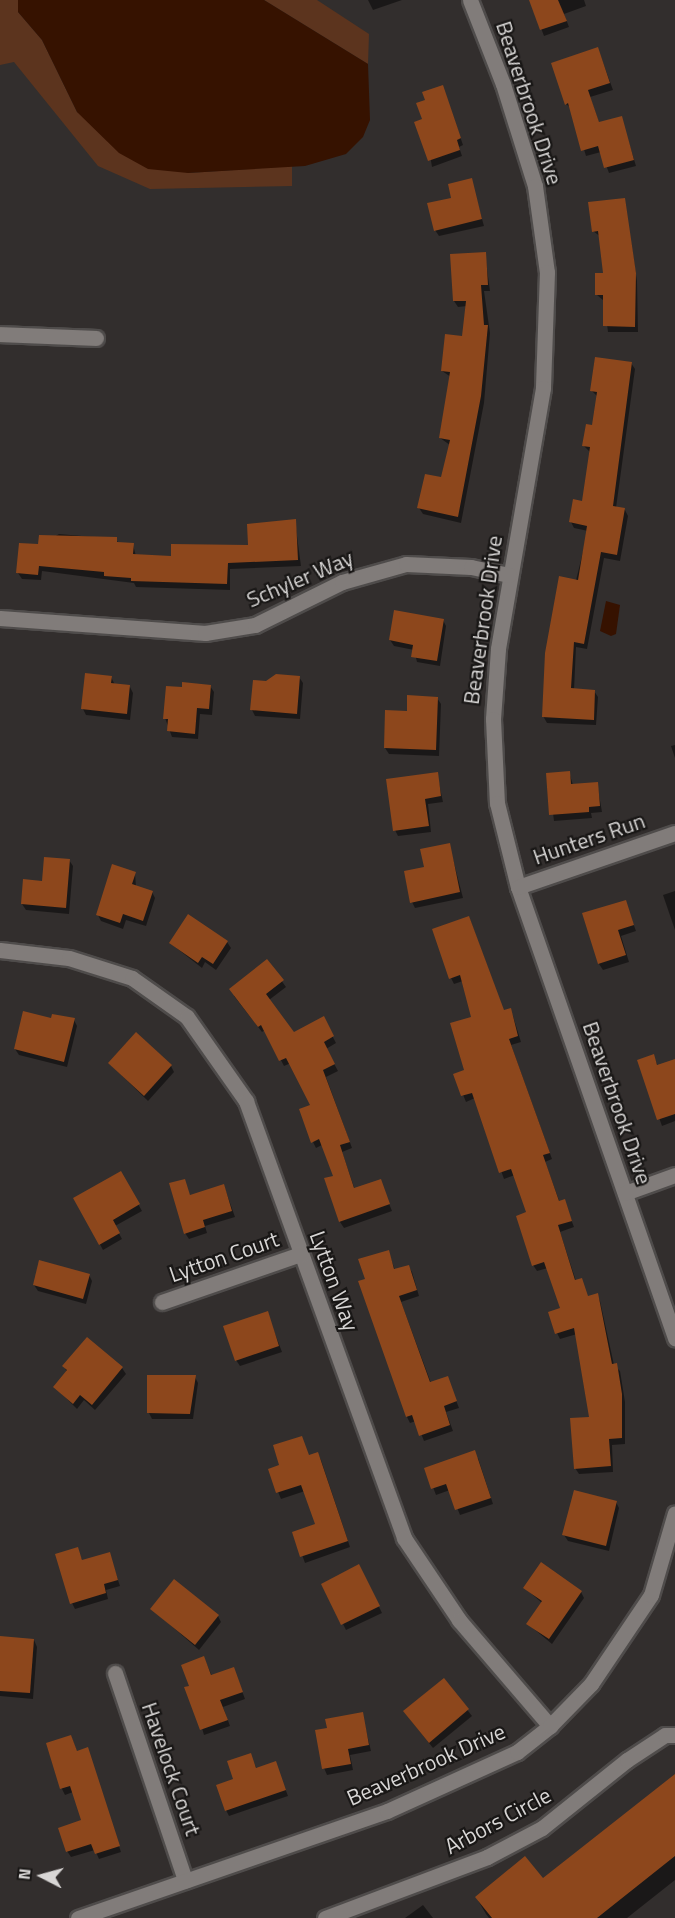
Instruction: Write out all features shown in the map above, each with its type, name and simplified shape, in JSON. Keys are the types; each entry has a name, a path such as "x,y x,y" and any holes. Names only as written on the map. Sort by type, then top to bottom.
{"street":[{"name":"Beaverbrook Drive","path":"470,0 503,84 535,186 547,272 543,388 509,575 493,718 497,803 518,887 675,1340"},
{"path":"0,334 96,338"},
{"name":"Schyler Way","path":"0,618 206,633 255,625 342,582 406,564 471,567 509,575"},
{"name":"Hunters Run","path":"518,887 675,833"},
{"name":"Lytton Way","path":"0,950 69,958 132,978 187,1017 246,1101 404,1538 459,1620 550,1726"},
{"path":"625,1192 675,1175"},
{"name":"Lytton Court","path":"162,1302 301,1254"},
{"name":"Beaverbrook Drive","path":"78,1918 387,1811 517,1752 550,1726 591,1684 651,1595 675,1513"},
{"name":"Havelock Court","path":"115,1673 185,1880"},
{"name":"Arbors Circle","path":"325,1918 487,1857 542,1828 627,1761 665,1735 675,1735"}],"shaded area":[{"path":"0,0 18,0 18,12 42,40 77,112 188,173 292,166 292,186 150,189 98,166 14,62 0,65"},
{"path":"18,0 264,0 368,64 370,120 363,137 346,154 305,166 188,173 148,169 119,153 77,112 42,40 18,12"},
{"path":"264,0 317,0 369,34 368,64"},
{"path":"606,601 620,605 616,634 611,636 600,631"}],"building":[{"path":"529,0 558,0 567,21 540,30"},
{"path":"598,47 610,83 588,90 599,122 622,116 634,160 604,168 598,146 581,151 568,103 565,105 551,63"},
{"path":"443,85 461,138 457,140 460,150 428,161 414,122 422,119 416,103 425,100 422,92"},
{"path":"472,178 482,219 434,231 427,203 451,198 448,184"},
{"path":"625,198 636,273 635,327 603,326 603,295 595,295 595,273 603,273 598,231 592,232 588,202"},
{"path":"486,252 488,285 481,285 484,325 488,325 481,396 458,517 417,508 425,474 441,477 450,440 439,438 450,372 441,371 445,334 462,336 466,301 453,301 450,254"},
{"path":"595,357 632,362 613,506 625,508 617,555 601,552 584,644 574,642 571,688 595,690 594,720 542,717 545,653 559,576 578,580 587,526 569,522 573,499 582,501 590,447 582,446 586,424 592,425 597,392 590,391"},
{"path":"296,519 298,560 228,563 227,584 131,581 131,578 104,576 104,572 39,566 38,575 16,573 19,543 38,544 39,535 117,537 117,542 134,543 133,554 171,556 171,544 248,545 247,524"},
{"path":"394,610 444,619 437,661 411,657 413,645 389,640"},
{"path":"85,673 112,676 111,683 130,685 127,714 81,709"},
{"path":"276,674 300,676 297,714 250,710 253,680 266,681"},
{"path":"182,682 211,685 209,709 197,708 195,734 167,731 168,719 163,719 166,686 182,687"},
{"path":"407,695 438,697 436,750 384,748 385,710 407,711"},
{"path":"570,771 571,784 598,782 600,806 589,807 589,812 549,815 546,773"},
{"path":"438,772 441,796 425,799 429,826 393,831 386,779"},
{"path":"450,843 460,892 410,903 404,871 424,867 420,849"},
{"path":"44,857 70,859 66,908 21,904 23,879 42,881"},
{"path":"112,864 136,872 132,884 153,891 143,921 123,914 120,923 96,915"},
{"path":"626,900 634,925 618,930 626,955 598,964 582,913"},
{"path":"188,914 228,941 213,964 202,957 198,963 169,943"},
{"path":"469,916 504,1010 511,1008 518,1036 509,1039 550,1153 543,1155 559,1201 565,1199 572,1221 558,1225 575,1280 582,1278 588,1296 598,1293 612,1364 617,1363 622,1394 622,1438 609,1439 611,1466 574,1469 570,1418 589,1417 574,1328 555,1334 548,1312 560,1308 544,1262 532,1266 516,1216 526,1212 511,1169 499,1173 472,1093 461,1096 453,1074 464,1070 450,1023 471,1017 460,975 449,979 432,929"},
{"path":"267,959 284,980 266,994 294,1032 324,1016 334,1036 324,1042 335,1064 323,1070 350,1142 340,1145 354,1188 381,1179 390,1204 339,1222 324,1178 333,1176 319,1139 311,1143 299,1109 310,1105 286,1058 279,1061 261,1025 258,1027 229,989"},
{"path":"23,1011 51,1018 52,1014 75,1018 64,1062 14,1049"},
{"path":"136,1032 172,1065 144,1096 108,1063"},
{"path":"654,1054 657,1065 675,1059 675,1114 657,1120 637,1060"},
{"path":"121,1171 140,1204 113,1220 120,1233 99,1245 73,1198"},
{"path":"185,1179 190,1195 224,1184 232,1211 203,1220 205,1227 184,1234 169,1183"},
{"path":"389,1250 394,1269 409,1265 417,1290 399,1296 430,1382 448,1376 457,1401 444,1406 450,1425 419,1436 412,1415 406,1417 358,1281 365,1279 358,1259"},
{"path":"39,1260 90,1274 83,1299 33,1285"},
{"path":"268,1311 279,1346 235,1361 223,1326"},
{"path":"87,1337 123,1367 92,1405 80,1395 73,1404 53,1387 67,1370 62,1366"},
{"path":"147,1375 196,1375 190,1414 147,1413"},
{"path":"302,1436 309,1455 318,1452 348,1541 300,1557 292,1532 315,1524 301,1485 276,1493 268,1469 279,1465 273,1445"},
{"path":"475,1450 491,1498 455,1510 446,1484 431,1489 424,1468"},
{"path":"574,1490 617,1501 606,1546 562,1535"},
{"path":"78,1547 82,1560 110,1552 118,1580 104,1584 106,1593 70,1604 55,1554"},
{"path":"541,1562 582,1591 549,1639 526,1624 542,1601 523,1588"},
{"path":"359,1564 380,1606 341,1625 321,1584"},
{"path":"174,1579 219,1615 195,1645 150,1609"},
{"path":"0,1636 34,1639 30,1693 0,1691"},
{"path":"204,1656 211,1675 234,1667 243,1692 220,1700 228,1720 200,1730 184,1687 189,1686 181,1665"},
{"path":"444,1678 469,1709 429,1743 403,1711"},
{"path":"363,1712 369,1745 348,1749 351,1764 322,1769 315,1730 327,1728 325,1719"},
{"path":"71,1735 77,1751 88,1747 120,1846 95,1854 91,1844 66,1852 58,1828 81,1820 70,1786 60,1789 46,1743"},
{"path":"251,1753 256,1768 276,1761 286,1790 225,1811 216,1785 233,1779 227,1761"},
{"path":"675,1774 675,1856 597,1918 492,1918 475,1897 525,1856 543,1878"}]}
